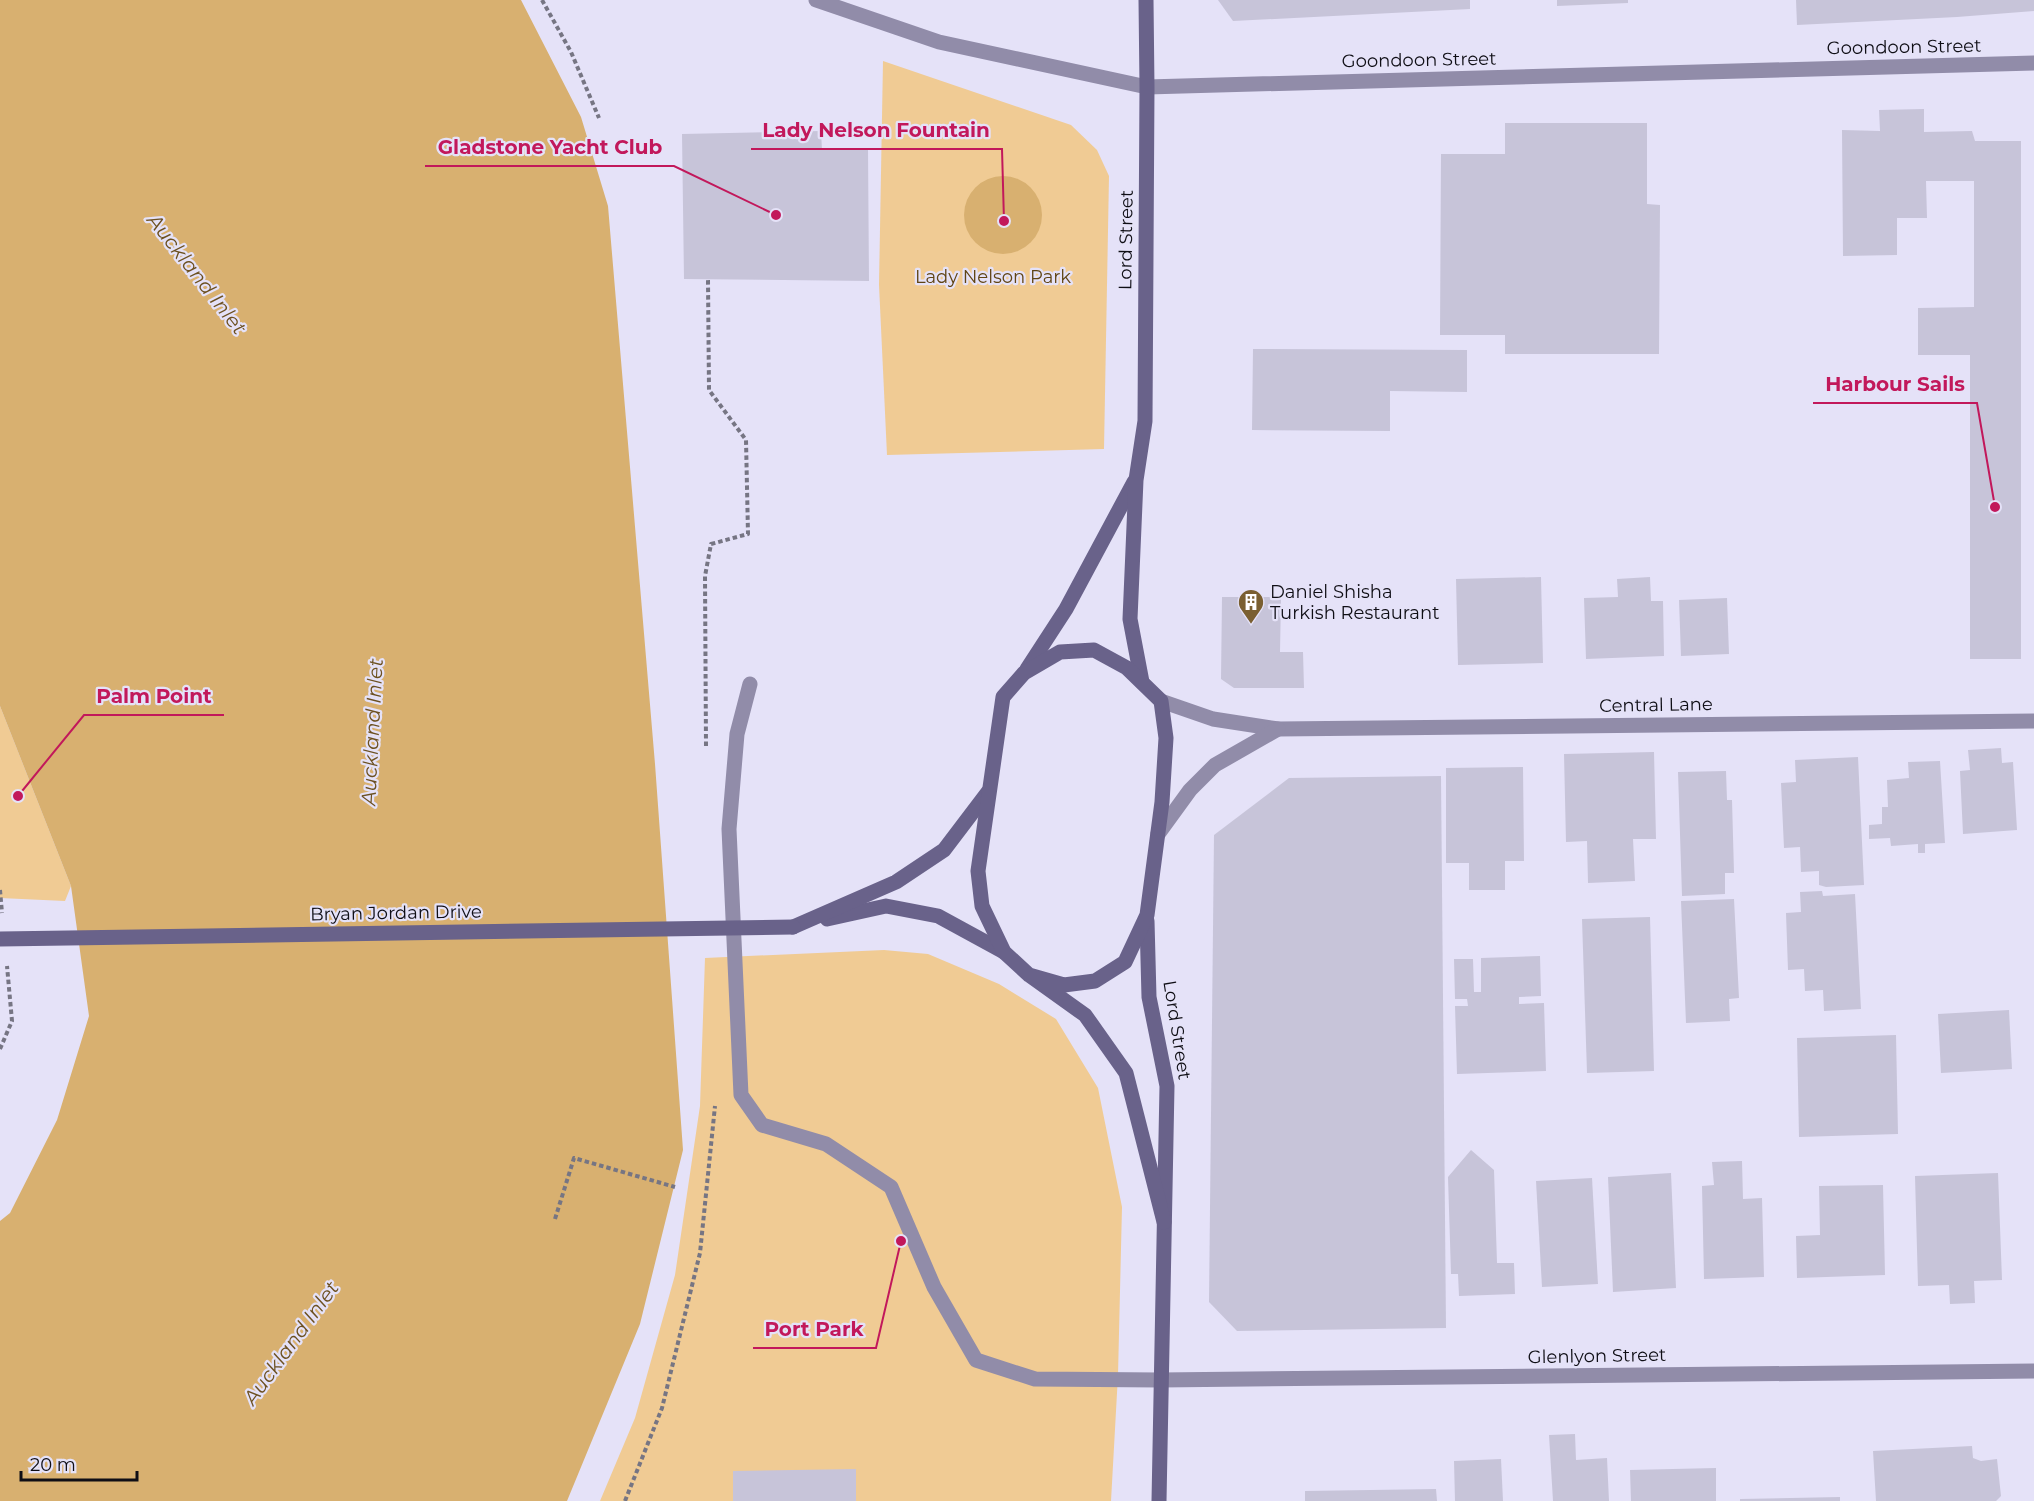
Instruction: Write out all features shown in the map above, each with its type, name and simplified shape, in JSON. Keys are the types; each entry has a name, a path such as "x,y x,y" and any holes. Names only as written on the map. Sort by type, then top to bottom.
{"main road":[{"name":"Lord Street","path":"1142,682 1130,619 1136,480 1145,421 1146,0"},
{"name":"Lord Street","path":"1024,673 1066,609 1136,480"},
{"path":"1004,952 982,906 978,871 1003,697 1024,673 1060,652 1094,650 1127,668 1161,701 1166,738 1158,834 1147,915 1125,962 1095,981 1064,985 1029,975"},
{"name":"Bryan Jordan Drive","path":"793,927 896,882 944,850 989,790"},
{"name":"Bryan Jordan Drive","path":"0,939 793,927 886,906 938,916 1004,952"},
{"name":"Lord Street","path":"1147,915 1149,997 1167,1086 1159,1501"},
{"name":"Lord Street","path":"1004,952 1029,975 1085,1015 1126,1073 1164,1222"}],"street":[{"name":"Goondoon Street","path":"816,0 939,42 1147,87 2034,63"},
{"name":"Glenlyon Street","path":"750,684 737,734 729,828 741,1095 762,1125 826,1144 891,1187 934,1287 976,1360 1035,1378 1160,1380 2034,1371"},
{"name":"Central Lane","path":"1161,701 1214,719 1278,729 2034,721"},
{"name":"Central Lane","path":"1158,834 1190,790 1215,765 1278,729"}],"path":[{"path":"542,0 571,52 599,118"},
{"path":"0,890 2,914"},
{"path":"0,1049 12,1021 7,962"},
{"path":"555,1219 574,1158 675,1187"}],"green space":[{"name":"Lady Nelson Park","path":"883,61 1071,125 1097,150 1109,176 1104,449 887,455 879,285"},
{"path":"0,706 71,886 65,901 0,898"},
{"path":"884,950 928,954 999,984 1056,1019 1098,1088 1122,1207 1118,1375 1111,1501 600,1501 635,1418 675,1275 700,1106 705,958"}],"water":[{"name":"Auckland Inlet","path":"0,0 521,0 581,117 608,206 655,764 683,1150 640,1324 567,1501 0,1501 0,1221 10,1213 57,1120 89,1016 71,886 0,706"},
{"path":"1003,176 1018,179 1031,187 1039,200 1042,215 1039,230 1031,243 1018,251 1003,254 988,251 975,243 967,230 964,215 967,200 975,187 988,179"}],"building":[{"path":"1218,0 1470,0 1470,9 1233,21"},
{"path":"1557,0 1628,0 1628,3 1557,6"},
{"path":"1796,0 2034,0 2034,11 1797,25"},
{"path":"1924,109 1924,132 1972,131 1975,141 2021,141 2021,659 1970,659 1970,355 1918,355 1918,308 1974,307 1974,181 1926,181 1927,218 1897,218 1897,255 1843,256 1842,130 1880,131 1879,110"},
{"path":"1505,123 1647,123 1647,204 1660,205 1659,354 1505,354 1505,335 1440,335 1441,154 1505,154"},
{"path":"821,131 822,150 868,149 869,281 684,279 682,134"},
{"path":"1253,349 1467,350 1467,392 1390,391 1390,431 1252,430"},
{"path":"1541,577 1543,663 1458,665 1456,579"},
{"path":"1650,577 1651,601 1663,601 1664,656 1586,659 1584,598 1618,597 1617,579"},
{"name":"Daniel Shisha Turkish Restaurant","path":"1222,597 1281,597 1280,652 1303,652 1304,688 1234,688 1221,679"},
{"path":"1727,598 1729,654 1681,656 1679,600"},
{"path":"2001,748 2002,763 2013,762 2017,830 1963,834 1960,771 1970,770 1968,750"},
{"path":"1654,752 1656,839 1633,839 1635,881 1588,883 1587,841 1566,842 1564,754"},
{"path":"1858,757 1864,885 1826,887 1819,885 1819,871 1801,872 1800,847 1784,848 1781,783 1796,782 1795,760"},
{"path":"1940,761 1945,843 1925,844 1925,853 1918,853 1918,844 1891,846 1890,838 1869,839 1869,825 1882,824 1882,807 1888,807 1887,780 1909,778 1908,762"},
{"path":"1523,767 1524,861 1505,861 1505,890 1469,890 1469,863 1446,863 1446,768"},
{"path":"1726,771 1727,800 1732,800 1734,873 1725,873 1725,894 1682,896 1678,772"},
{"path":"1441,776 1446,1328 1237,1331 1209,1302 1214,835 1289,778"},
{"path":"1822,891 1823,896 1855,894 1861,1009 1824,1011 1823,990 1805,991 1804,969 1788,970 1786,913 1801,912 1800,892"},
{"path":"1734,899 1739,998 1729,999 1730,1021 1686,1023 1681,901"},
{"path":"1650,917 1654,1071 1587,1073 1582,919"},
{"path":"1540,956 1541,996 1519,997 1519,1004 1544,1003 1546,1071 1457,1074 1455,1006 1468,1006 1467,999 1455,999 1454,959 1473,959 1474,992 1481,992 1481,958"},
{"path":"2009,1010 2012,1069 1941,1073 1938,1014"},
{"path":"1896,1035 1898,1134 1799,1137 1797,1038"},
{"path":"1471,1150 1494,1170 1497,1263 1514,1263 1515,1294 1459,1296 1458,1274 1451,1274 1448,1177"},
{"path":"1742,1161 1743,1199 1762,1198 1764,1277 1704,1279 1702,1186 1714,1185 1712,1162"},
{"path":"1671,1173 1676,1288 1613,1292 1608,1177"},
{"path":"1998,1173 2002,1280 1974,1281 1975,1303 1950,1304 1949,1285 1918,1286 1915,1176"},
{"path":"1592,1178 1598,1284 1542,1287 1536,1181"},
{"path":"1883,1185 1885,1275 1797,1278 1796,1236 1820,1235 1819,1186"},
{"path":"1575,1434 1576,1460 1607,1458 1609,1501 1553,1501 1549,1435"},
{"path":"1972,1446 1973,1458 1981,1461 1997,1459 2001,1496 1996,1501 1876,1501 1873,1451"},
{"path":"1501,1459 1503,1501 1455,1501 1454,1461"},
{"path":"1716,1468 1716,1501 1631,1501 1630,1470"},
{"path":"856,1469 856,1501 733,1501 733,1471"},
{"path":"1436,1489 1437,1501 1305,1501 1305,1491"},
{"path":"1840,1497 1840,1501 1740,1501 1740,1499"}],"place":[{"name":"Gladstone Yacht Club","path":"776,215"},
{"name":"Lady Nelson Fountain","path":"1004,221"},
{"name":"Harbour Sails","path":"1995,507"},
{"name":"Daniel Shisha Turkish Restaurant","path":"1251,625"},
{"name":"Palm Point","path":"18,796"},
{"name":"Port Park","path":"901,1241"}]}
